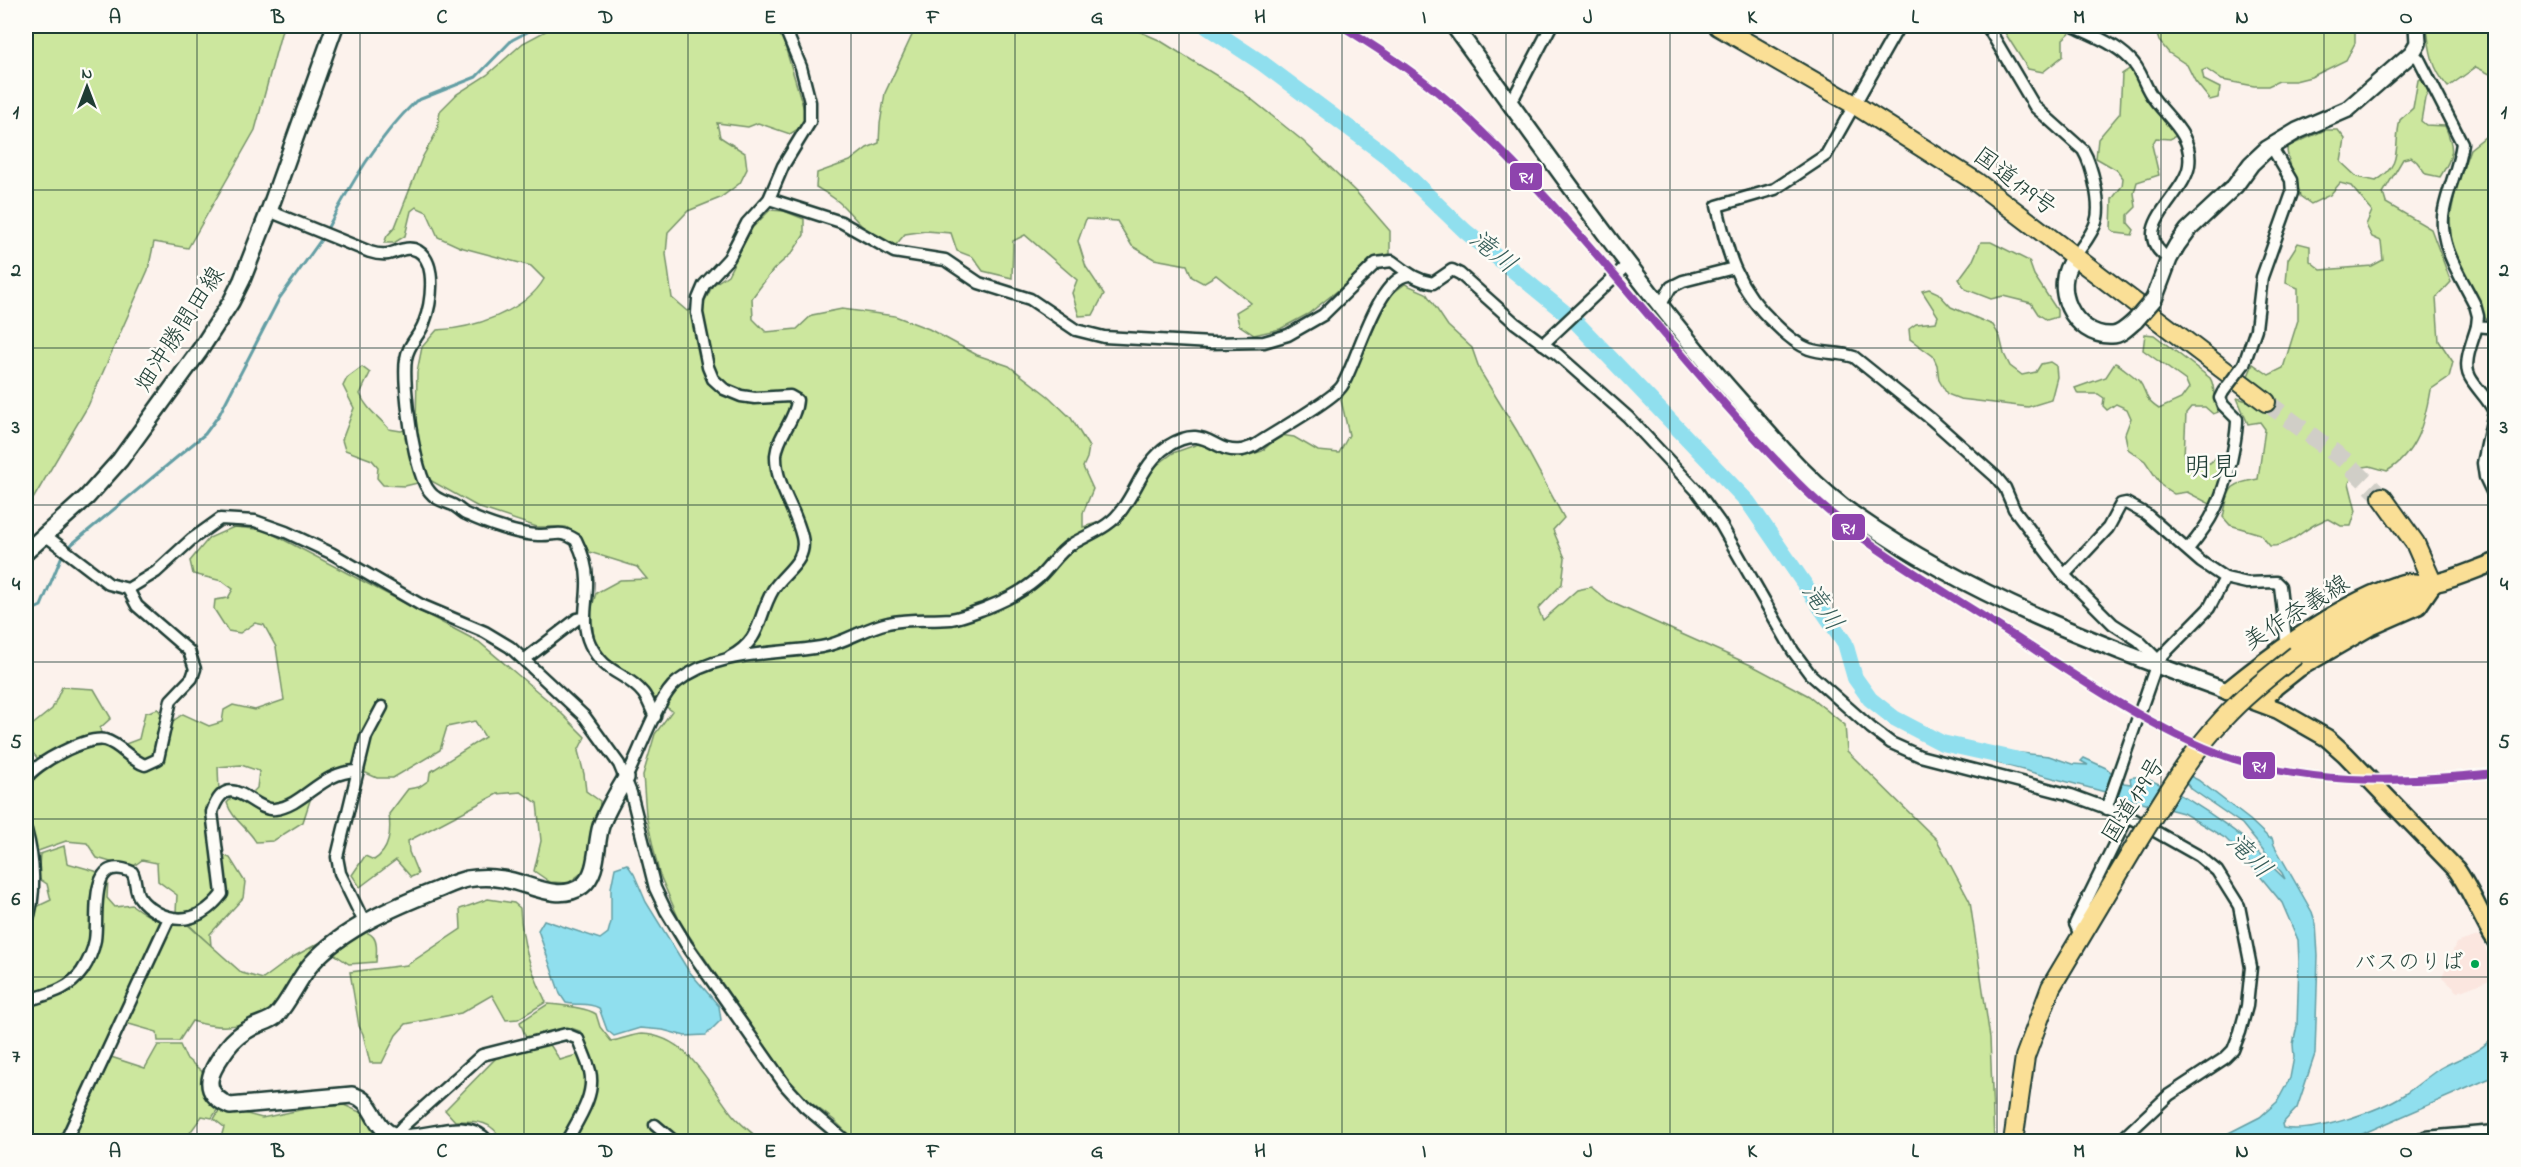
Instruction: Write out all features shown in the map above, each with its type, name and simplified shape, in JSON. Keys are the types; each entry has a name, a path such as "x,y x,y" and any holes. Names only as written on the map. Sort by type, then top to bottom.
{"highway":[{"name":"国道179号","path":"1718,26 1855,105 1976,181 2074,258 2266,402"},
{"path":"2382,497 2415,543 2433,584"},
{"name":"国道179号","path":"2013,1142 2025,1057 2051,987 2080,935 2182,771 2223,719 2294,656 2372,609 2433,584"}],"main road":[{"path":"2433,584 2496,562"},
{"name":"美作奈義線","path":"2227,691 2294,656"},
{"name":"美作奈義線","path":"2262,702 2275,687 2294,656"},
{"path":"2227,691 2262,702 2305,724 2345,754 2456,869 2494,934"}],"street":[{"name":"畑沖勝間田線","path":"26,552 87,497 120,459 200,350 242,280 335,26"},
{"path":"722,662 736,654 754,636 761,623 771,592 799,560 803,550 802,538 783,492 776,452 796,410 797,400 790,396 755,398 741,396 724,389 713,379 708,367 697,313 698,299 704,285 729,258 747,223 769,199 783,166 810,122 810,102 801,67 784,26"},
{"path":"1454,26 1690,345 1802,470 1854,515 1922,560 2077,634 2227,691"},
{"path":"1509,101 1515,95 1551,26"},
{"path":"1899,26 1826,155 1775,189 1717,206 1734,268 1745,291 1761,311 1786,335 1809,349 1841,352 1854,357 1915,405 1996,477 2005,488 2014,509 2064,575 2113,624 2138,640 2157,663"},
{"path":"1987,26 2035,107 2083,150 2088,159 2095,188 2097,219 2067,266 2063,277 2068,303 2076,320 2085,327 2112,335 2122,332 2135,321 2154,298 2159,291 2169,259 2188,230 2222,200 2251,164 2271,146 2297,130 2348,109 2412,53 2418,43 2417,26"},
{"path":"2075,27 2116,48 2132,61 2154,99 2183,134 2189,152 2189,166 2184,182 2159,214 2154,225 2153,235 2157,248 2169,259"},
{"path":"2412,53 2419,59 2462,143 2444,210 2442,229 2445,244 2475,305 2478,316 2468,358 2468,370 2470,377 2494,412 2482,463 2485,477 2496,500"},
{"path":"2188,549 2213,516 2223,494 2234,449 2237,419 2223,405 2220,398 2244,364 2256,329 2262,277 2292,194 2291,180 2271,146"},
{"path":"769,199 841,222 894,252 945,260 980,283 1030,300 1076,330 1104,337 1211,344 1264,342 1288,334 1323,315 1376,263 1392,261 1409,275 1432,283 1452,270 1545,342 1628,417 1697,490 1720,523 1793,651 1810,674 1890,743 1920,756 2107,805 2199,855 2217,871 2239,906 2251,967 2247,1006 2233,1050 2225,1058 2169,1095 2119,1142"},
{"path":"269,211 370,252 387,254 410,248 423,255 429,264 430,277 427,312 423,326 408,350 405,362 411,428 426,488 439,500 479,519 538,535 559,532 576,540 587,578 584,618 590,644 602,663 634,684 644,694 655,717"},
{"path":"1545,342 1628,264"},
{"path":"1660,306 1671,287 1683,281 1734,268"},
{"path":"485,1142 481,1136 460,1131 411,1139 395,1136 385,1132 376,1122 368,1104 361,1097 352,1095 230,1106 214,1096 210,1087 212,1070 229,1046 252,1027 278,1014 299,979 314,961 365,924 389,910 465,879 501,878 554,893 575,890 585,884 593,870 601,828 608,810 666,695 676,682 699,669 760,652 822,647 844,641 860,631 891,622 953,619 1014,596 1038,579 1071,544 1107,525 1123,509 1138,480 1152,461 1168,447 1185,438 1195,437 1207,439 1231,449 1241,450 1254,446 1338,392 1360,338 1380,303 1394,281 1401,276 1409,275"},
{"path":"2477,326 2496,328"},
{"path":"2064,575 2108,528 2121,504 2126,503 2146,514 2208,567 2225,578 2247,583 2276,582 2280,586 2294,656"},
{"path":"128,590 156,572 192,539 220,519 255,521 286,532 322,549 421,605 485,632 510,647 585,717 619,764 626,778 655,888 666,911 686,944 785,1085 804,1106 847,1142"},
{"path":"26,779 38,765 95,740 113,744 145,765 158,759 171,700 192,678 195,669 189,651 137,606 128,590 109,584 45,536"},
{"path":"2107,805 2157,663 2204,614 2225,578"},
{"path":"524,660 577,619 584,618"},
{"path":"365,924 340,873 337,857 366,737 382,707"},
{"path":"26,1001 65,987 83,969 94,942 98,887 105,872 112,868 132,872 141,900 169,918 190,919 217,901 222,894 212,812 216,801 224,794 233,791 244,794 262,807 273,810 296,800 316,785 344,771 357,771"},
{"path":"2080,935 2075,924 2128,816"},
{"path":"26,830 32,859 30,903 26,924"},
{"path":"65,1142 169,918"},
{"path":"395,1136 403,1126 482,1055 566,1034 578,1040 590,1073 587,1103 566,1142"},
{"path":"655,1125 675,1142"},
{"path":"2417,1142 2425,1137 2496,1131"}],"shaded area":[{"path":"2481,935 2495,978 2458,992 2442,977 2456,943"}],"green space":[{"path":"26,26 283,26 255,130 188,248 154,242 148,270 88,406 26,511"},
{"path":"555,26 779,26 808,123 790,134 758,123 748,127 717,123 720,137 745,153 747,169 740,183 720,198 688,211 668,232 666,254 672,298 687,311 702,306 713,285 728,275 752,228 770,210 784,211 804,219 804,235 792,253 773,270 752,298 753,319 766,332 797,329 812,315 842,309 895,316 929,329 977,355 1009,366 1048,396 1071,418 1089,447 1083,467 1093,489 1083,513 1083,527 1107,520 1148,472 1173,453 1198,444 1243,457 1262,451 1280,435 1294,437 1318,451 1339,453 1349,435 1341,400 1389,296 1405,284 1426,293 1448,326 1472,348 1480,371 1517,431 1564,518 1553,530 1565,558 1562,584 1538,609 1543,620 1577,590 1591,587 1608,601 1753,666 1809,696 1845,725 1847,751 1937,840 1970,902 1990,1038 1994,1141 855,1141 834,1120 798,1093 681,924 659,873 646,815 643,775 655,734 672,711 655,699 638,679 611,664 594,639 591,610 596,593 620,580 647,579 637,567 589,552 581,536 566,527 537,527 480,508 430,480 405,486 383,485 377,478 378,467 372,460 345,450 342,440 354,408 343,386 347,378 362,367 370,373 360,394 369,409 389,429 401,431 416,426 417,372 422,347 437,330 481,322 511,309 536,290 544,279 531,266 460,247 438,237 427,212 416,207 411,211 405,236 394,243 384,243 395,227 422,158 437,131 440,111 457,94 487,75 523,43"},
{"path":"918,26 1127,26 1159,40 1240,90 1303,141 1358,194 1390,231 1390,254 1370,259 1351,280 1308,314 1280,329 1254,335 1239,325 1236,312 1251,303 1216,275 1203,283 1192,277 1187,265 1154,259 1132,246 1117,221 1086,219 1078,241 1086,267 1104,294 1093,315 1079,316 1072,293 1077,280 1025,235 1013,241 1012,278 983,271 973,257 957,251 951,233 926,231 905,234 895,246 886,243 866,230 837,200 816,187 817,173 850,161 867,148 879,143 885,93"},
{"path":"2010,26 2085,26 2073,30 2063,39 2063,56 2043,72 2028,69 2005,33"},
{"path":"2152,26 2355,26 2355,43 2346,60 2311,77 2295,81 2279,81 2268,86 2254,86 2222,80 2206,69 2202,71 2204,80 2220,88 2218,98 2210,100 2195,81 2187,65 2169,53 2159,41 2155,28"},
{"path":"2427,26 2495,26 2495,82 2490,74 2476,67 2448,87 2438,73 2432,58"},
{"path":"2131,68 2150,102 2170,122 2178,135 2170,139 2156,138 2152,145 2159,175 2137,182 2134,193 2136,207 2128,215 2128,223 2134,230 2132,235 2116,233 2111,229 2112,199 2122,186 2123,178 2117,170 2096,158 2098,139 2120,113 2122,74"},
{"path":"2423,78 2430,88 2425,98 2421,121 2426,125 2445,126 2452,152 2440,177 2426,174 2411,157 2403,159 2383,193 2386,203 2431,229 2451,282 2436,298 2439,341 2453,362 2449,377 2430,390 2418,436 2397,464 2387,471 2370,466 2357,468 2349,483 2356,511 2351,526 2341,526 2329,519 2321,521 2286,543 2270,546 2260,534 2230,525 2223,517 2232,489 2240,483 2258,479 2265,429 2260,422 2248,424 2237,398 2264,406 2272,394 2248,376 2253,364 2269,375 2283,368 2298,320 2298,288 2286,283 2288,259 2298,243 2310,246 2310,261 2321,270 2372,266 2383,260 2381,241 2372,237 2366,225 2372,211 2351,186 2340,183 2330,195 2311,204 2300,196 2288,158 2287,147 2325,130 2338,130 2345,139 2341,162 2357,177 2376,181 2391,168 2396,154 2400,120 2413,108 2418,80"},
{"path":"2495,129 2495,320 2489,322 2482,314 2452,246 2450,219 2456,187 2470,149"},
{"path":"1981,242 1991,242 2029,261 2034,275 2057,310 2057,317 2047,320 2038,314 2031,303 2003,296 1991,299 1965,289 1959,279 1973,260"},
{"path":"1929,289 1938,293 1951,307 1993,325 2000,337 2010,366 2022,375 2036,372 2041,364 2050,362 2056,366 2057,377 2051,400 2028,407 1960,399 1947,394 1939,380 1933,356 1910,339 1909,329 1916,324 1936,322 1938,316 1922,291"},
{"path":"2145,334 2154,335 2210,378 2212,382 2218,412 2213,414 2205,407 2191,407 2186,413 2184,456 2195,463 2210,463 2215,458 2222,463 2221,482 2212,505 2187,492 2174,494 2162,486 2145,461 2128,449 2125,434 2131,418 2127,409 2116,404 2107,410 2103,406 2104,398 2098,394 2078,394 2075,388 2106,377 2115,363 2139,381 2148,398 2159,409 2181,399 2189,388 2186,381 2143,350"},
{"path":"234,527 265,530 479,642 551,703 585,737 578,751 586,791 600,801 599,816 583,872 568,883 550,882 534,871 541,841 537,803 521,792 497,794 408,841 409,852 418,874 411,877 396,860 360,887 352,875 365,856 374,860 383,851 389,834 389,814 408,789 419,787 429,780 430,772 485,737 475,721 447,727 440,750 393,778 377,778 366,773 337,770 316,782 303,822 273,841 256,842 229,809 227,803 235,794 247,798 257,788 259,771 241,765 218,767 219,793 205,807 213,851 230,858 245,882 243,898 210,934 211,946 176,912 177,895 158,881 157,863 142,860 131,868 97,858 87,843 66,841 38,851 26,849 28,783 39,760 26,745 26,730 52,709 62,687 94,689 111,718 100,728 103,743 115,748 139,739 145,713 158,709 164,718 173,721 183,714 209,726 222,722 224,710 233,705 255,710 284,700 276,647 264,625 255,623 240,633 228,631 214,609 215,600 228,598 233,589 222,581 193,574 190,561 209,538"},
{"path":"64,846 67,863 95,871 108,878 107,898 115,907 132,905 158,921 188,925 242,973 263,979 293,957 349,927 364,931 373,937 376,946 376,962 349,964 334,954 321,951 295,985 268,1012 236,1026 216,1026 192,1021 179,1041 158,1041 157,1032 115,1020 103,1055 59,1141 46,1141 32,1136 30,1141 26,1142 26,931 36,907 51,900 47,884 38,878 40,854"},
{"path":"488,899 514,903 520,908 528,956 546,1002 518,1019 506,1020 492,995 461,1013 406,1024 396,1035 382,1063 370,1063 359,1026 350,972 407,965 461,929 460,909"},
{"path":"548,1004 579,1008 596,1014 600,1027 611,1041 642,1034 672,1043 695,1063 735,1118 762,1141 501,1141 489,1125 455,1121 445,1110 498,1056 549,1043 560,1060 583,1053 587,1047 580,1031 571,1028 526,1038 520,1022"},
{"path":"158,1045 180,1045 186,1058 205,1074 219,1107 212,1118 202,1116 184,1141 178,1136 161,1142 73,1142 111,1057 145,1068"},
{"path":"344,1105 362,1113 375,1136 386,1141 220,1141 224,1127 214,1119 221,1107 262,1118 305,1109"}],"water":[{"path":"2003,751 2049,756 2072,764 2088,765 2081,761 2084,758 2106,768 2124,783 2131,784 2130,778 2155,782 2191,801 2226,825 2249,843 2285,879 2242,824 2190,788 2185,781 2190,776 2198,780 2250,820 2269,838 2272,838 2312,912 2316,924 2318,955 2315,1054 2297,1108 2282,1124 2283,1128 2311,1128 2346,1120 2394,1101 2439,1069 2476,1051 2495,1034 2495,1076 2346,1141 2213,1141 2260,1117 2277,1102 2290,1078 2297,1026 2298,940 2282,903 2246,859 2225,838 2183,813 1997,763"},
{"path":"627,864 646,902 688,970 719,1006 721,1020 706,1035 685,1036 663,1030 640,1028 614,1036 607,1030 599,1008 566,1003 560,994 538,930 544,920 600,939 608,933 611,922 611,888 615,868"}],"waterway":[{"path":"326,231 377,146 416,101 476,77 512,40 539,26"},
{"name":"滝川","path":"1206,26 1262,63 1388,157 1465,231 1575,321 1748,502 1845,643 1855,678 1870,699 1894,718 1942,743 2023,761"},
{"path":"26,613 41,606 61,558 72,544 205,434 219,415 279,299 323,237"}],"tunnel":[{"path":"2266,402 2344,460 2382,497"}],"transit line":[{"name":"R1","path":"1342,26 1390,57 1464,115 1551,203 1713,391 1797,482 1841,521 1914,573 2150,721 2205,748 2239,761 2311,776 2348,779 2423,779 2496,773"}],"place":[{"name":"バスのりば","path":"2475,964"}],"district":[{"name":"明見","path":"2211,468"}]}
